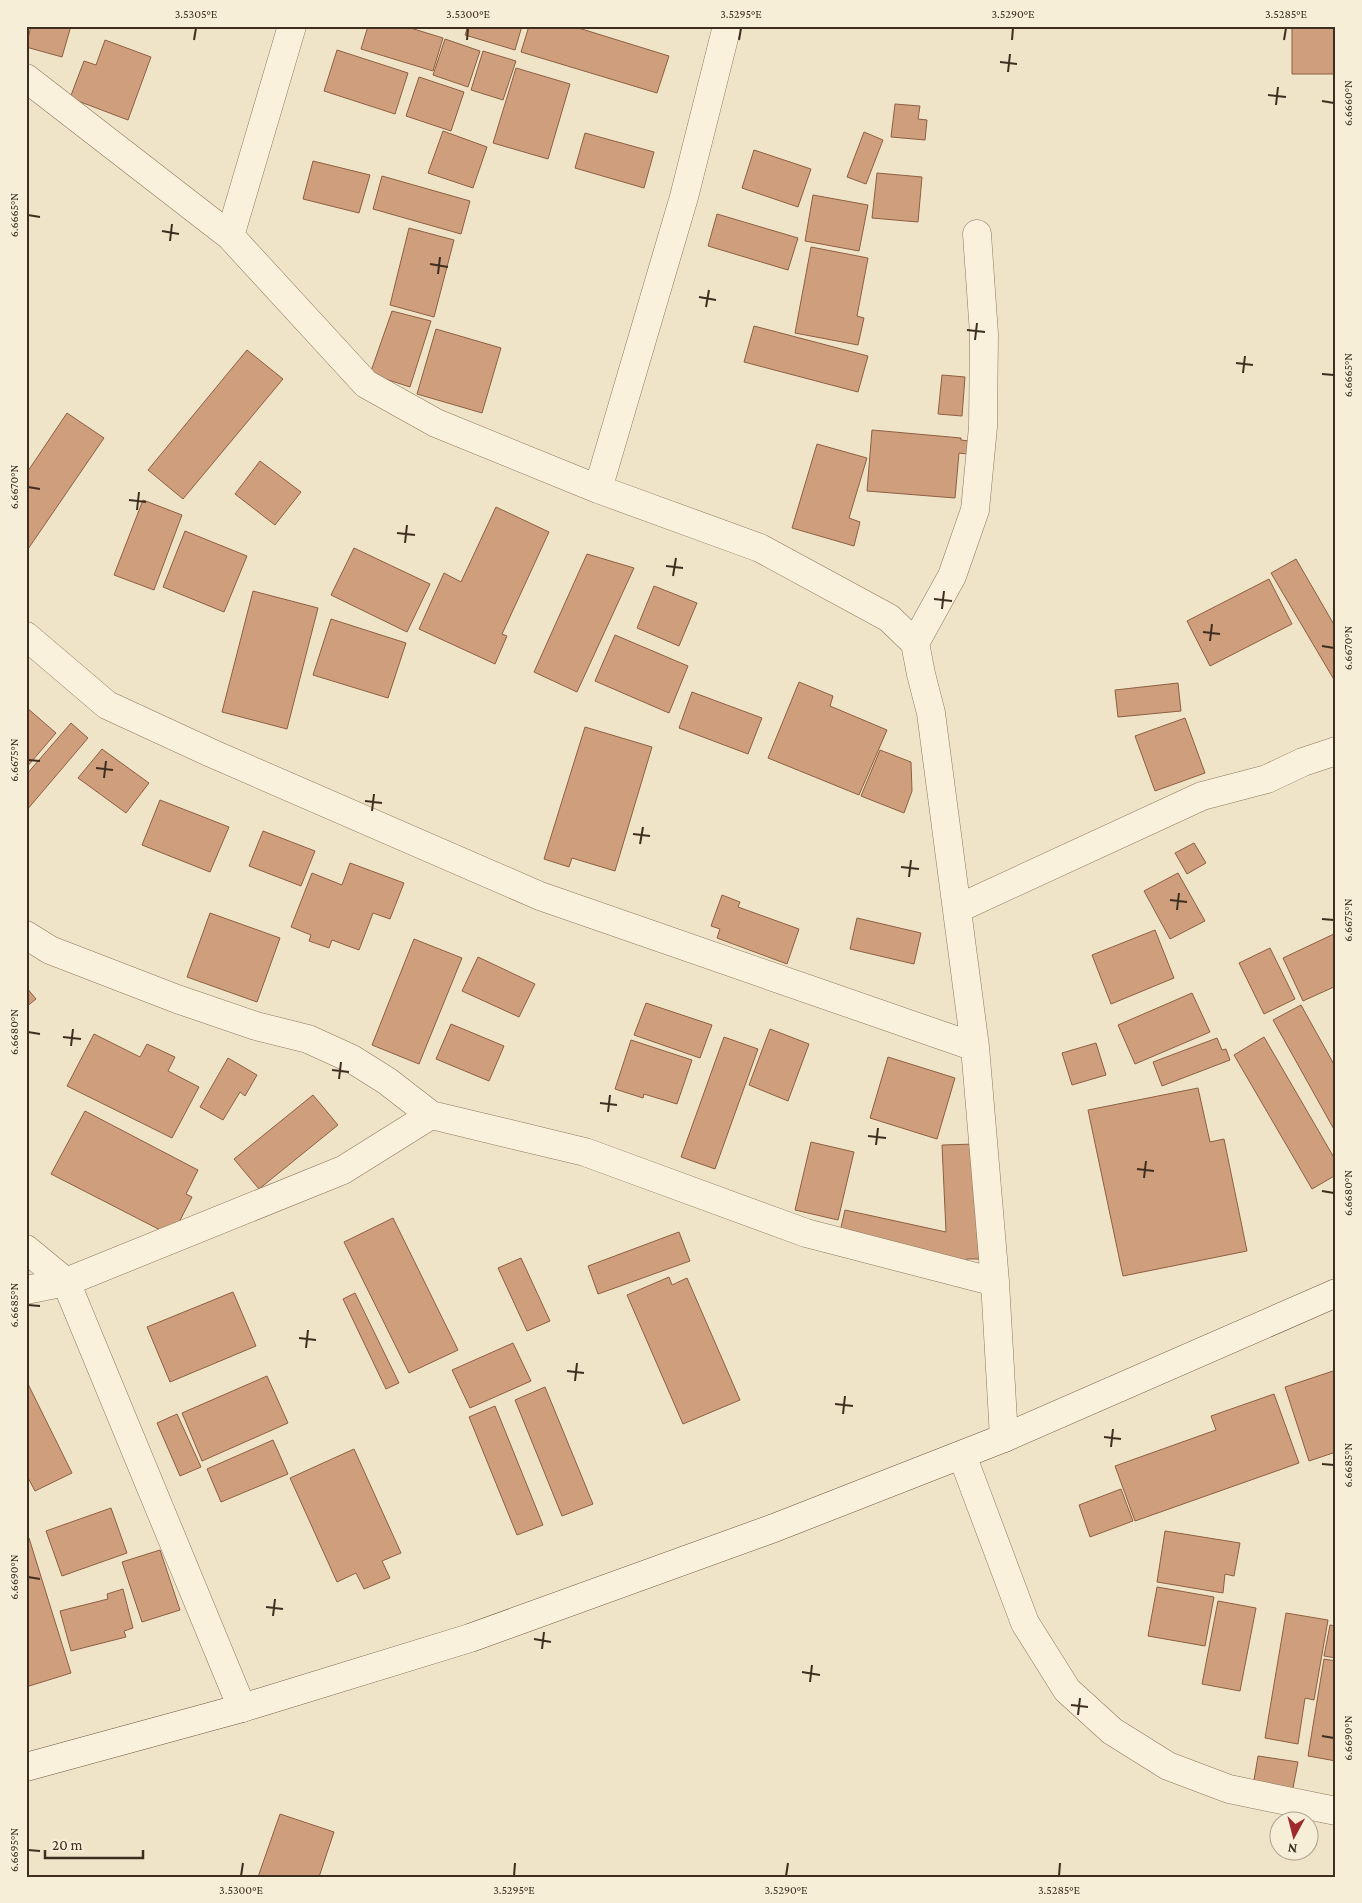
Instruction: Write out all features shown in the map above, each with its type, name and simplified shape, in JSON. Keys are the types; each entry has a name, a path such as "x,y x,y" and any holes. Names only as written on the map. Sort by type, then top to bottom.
{"street":[{"path":"230,236 292,26"},
{"path":"598,489 684,197 727,26"},
{"path":"26,78 230,236 366,384 436,423 598,489 760,548 889,618 915,643 931,713 975,1047 995,1282 1004,1438"},
{"path":"915,643 952,576 975,510 983,427 984,334 977,234"},
{"path":"26,636 107,705 211,753 540,896 975,1047"},
{"path":"957,909 1202,796 1267,779 1303,762 1336,751"},
{"path":"26,935 50,950 177,1000 256,1026 308,1040 352,1058 431,1114 585,1152 806,1233 995,1282"},
{"path":"26,1290 66,1282 343,1170 431,1114"},
{"path":"26,1249 66,1282 242,1708"},
{"path":"26,1767 242,1708 470,1638 774,1528 962,1455 1336,1293"},
{"path":"962,1455 1025,1623 1067,1690 1112,1731 1168,1766 1230,1789 1336,1811"}],"building":[{"path":"31,26 71,26 62,57 26,47"},
{"path":"368,26 404,26 443,38 433,71 361,49"},
{"path":"468,26 522,26 515,50 465,35"},
{"path":"529,26 572,26 669,56 657,93 521,52"},
{"path":"1292,26 1336,26 1336,74 1292,74"},
{"path":"445,39 480,51 468,87 433,75"},
{"path":"105,40 151,57 128,120 70,98 84,61 96,65"},
{"path":"337,50 408,73 395,114 324,91"},
{"path":"483,51 516,61 503,100 471,90"},
{"path":"516,68 570,84 548,159 493,143"},
{"path":"419,77 464,92 451,131 406,116"},
{"path":"895,104 920,106 918,119 927,120 925,140 891,137"},
{"path":"443,131 487,147 473,188 428,173"},
{"path":"864,132 883,140 866,184 847,177"},
{"path":"585,133 654,152 644,188 575,168"},
{"path":"754,150 811,169 798,207 742,188"},
{"path":"313,161 370,175 359,213 303,199"},
{"path":"877,173 922,177 918,222 872,218"},
{"path":"382,176 470,201 461,234 373,209"},
{"path":"813,195 868,205 859,251 805,241"},
{"path":"717,214 798,238 788,270 708,246"},
{"path":"409,228 454,240 434,317 390,305"},
{"path":"811,247 868,258 857,316 864,318 858,345 795,333"},
{"path":"392,311 431,321 410,387 370,374"},
{"path":"754,326 868,356 858,392 744,362"},
{"path":"436,329 501,348 482,413 417,394"},
{"path":"247,350 283,379 183,499 148,470"},
{"path":"942,375 965,377 962,416 938,414"},
{"path":"67,413 104,438 26,552 26,474"},
{"path":"872,430 961,438 961,440 976,442 975,455 959,453 955,498 867,491"},
{"path":"817,444 867,458 849,518 860,522 854,546 792,528"},
{"path":"260,461 301,492 275,525 235,494"},
{"path":"143,500 182,515 154,590 114,575"},
{"path":"496,507 549,532 502,634 507,636 495,664 419,629 444,573 461,582"},
{"path":"185,531 247,556 224,612 163,587"},
{"path":"354,548 430,584 407,632 331,595"},
{"path":"587,554 634,568 577,692 534,672"},
{"path":"1296,559 1336,628 1336,683 1271,573"},
{"path":"1269,579 1292,624 1210,666 1187,621"},
{"path":"654,586 697,603 679,646 637,628"},
{"path":"253,591 318,608 287,729 222,712"},
{"path":"331,619 406,643 388,698 313,675"},
{"path":"615,635 688,666 669,713 595,681"},
{"path":"799,682 833,696 830,706 887,730 859,795 768,758"},
{"path":"1178,683 1181,711 1118,717 1115,690"},
{"path":"692,692 762,718 748,754 679,728"},
{"path":"26,707 56,733 26,768"},
{"path":"1185,718 1205,773 1155,791 1135,736"},
{"path":"71,723 88,738 26,811 26,775"},
{"path":"585,727 652,747 615,871 572,858 569,867 544,859"},
{"path":"102,749 149,783 126,813 78,778"},
{"path":"880,750 911,762 912,791 904,813 861,796"},
{"path":"160,800 229,827 210,872 142,845"},
{"path":"263,831 315,851 301,886 249,866"},
{"path":"1194,843 1206,863 1187,874 1175,853"},
{"path":"350,863 404,883 390,919 373,913 359,950 332,940 329,948 309,941 311,935 291,927 312,873 342,885"},
{"path":"1178,873 1205,921 1170,939 1144,891"},
{"path":"722,895 740,902 738,907 799,929 787,964 717,938 720,929 711,926"},
{"path":"210,913 280,938 257,1002 187,977"},
{"path":"857,918 921,933 914,964 850,949"},
{"path":"1155,930 1174,978 1111,1004 1092,955"},
{"path":"1336,933 1336,986 1303,1001 1283,958"},
{"path":"414,939 462,958 419,1064 372,1045"},
{"path":"1270,948 1295,999 1264,1014 1239,963"},
{"path":"478,957 535,984 519,1017 462,991"},
{"path":"26,987 36,999 26,1007"},
{"path":"1192,993 1210,1032 1135,1064 1118,1025"},
{"path":"646,1003 712,1025 700,1058 634,1035"},
{"path":"1301,1005 1336,1068 1336,1133 1273,1020"},
{"path":"451,1024 504,1046 489,1081 436,1059"},
{"path":"770,1029 809,1044 788,1101 749,1085"},
{"path":"94,1034 140,1057 147,1044 175,1057 168,1071 199,1087 172,1138 67,1086"},
{"path":"724,1037 758,1049 715,1169 681,1157"},
{"path":"1264,1037 1336,1161 1336,1175 1312,1189 1234,1055"},
{"path":"1217,1038 1222,1050 1226,1049 1230,1060 1162,1086 1153,1062"},
{"path":"631,1040 692,1060 677,1104 644,1094 643,1098 615,1089"},
{"path":"1096,1043 1106,1075 1072,1085 1062,1053"},
{"path":"888,1057 955,1078 937,1139 870,1118"},
{"path":"228,1058 257,1075 245,1096 240,1092 223,1120 200,1107"},
{"path":"1198,1088 1210,1142 1224,1139 1247,1251 1123,1276 1088,1110"},
{"path":"313,1095 338,1125 259,1189 234,1159"},
{"path":"85,1111 198,1170 186,1194 192,1197 172,1236 51,1174"},
{"path":"811,1142 854,1152 838,1220 795,1210"},
{"path":"975,1144 979,1259 967,1259 965,1264 839,1236 845,1210 946,1232 942,1145"},
{"path":"393,1218 458,1350 409,1373 344,1242"},
{"path":"679,1232 690,1261 598,1294 588,1266"},
{"path":"521,1258 550,1321 527,1331 498,1268"},
{"path":"669,1277 672,1285 687,1278 740,1400 683,1424 627,1295"},
{"path":"233,1292 256,1346 170,1382 147,1327"},
{"path":"355,1293 399,1383 386,1389 343,1299"},
{"path":"513,1343 531,1381 470,1408 452,1370"},
{"path":"1336,1370 1336,1452 1309,1461 1285,1387"},
{"path":"267,1376 288,1423 202,1461 182,1413"},
{"path":"26,1380 72,1473 35,1491 26,1474"},
{"path":"545,1387 593,1504 562,1516 515,1400"},
{"path":"1274,1394 1299,1463 1135,1521 1115,1466 1216,1430 1211,1416"},
{"path":"495,1406 543,1525 517,1535 469,1417"},
{"path":"177,1414 201,1467 180,1476 157,1423"},
{"path":"273,1440 288,1474 221,1502 207,1469"},
{"path":"354,1449 401,1553 382,1561 390,1578 364,1589 356,1573 337,1582 290,1478"},
{"path":"1121,1489 1133,1521 1090,1537 1079,1505"},
{"path":"111,1508 127,1553 62,1576 46,1531"},
{"path":"1165,1531 1240,1543 1234,1576 1225,1574 1223,1593 1157,1582"},
{"path":"29,1538 71,1673 26,1687 26,1539"},
{"path":"160,1550 180,1610 142,1622 122,1562"},
{"path":"1157,1587 1214,1597 1205,1646 1148,1636"},
{"path":"123,1589 133,1628 124,1631 126,1637 71,1651 60,1611 108,1599 107,1594"},
{"path":"1218,1601 1256,1608 1240,1691 1202,1684"},
{"path":"1286,1613 1328,1620 1314,1700 1305,1698 1298,1744 1265,1738"},
{"path":"1330,1625 1336,1626 1336,1658 1324,1656"},
{"path":"1324,1659 1336,1661 1336,1761 1308,1756"},
{"path":"1258,1756 1298,1762 1292,1793 1253,1786"},
{"path":"280,1814 334,1832 319,1877 258,1877"}]}
